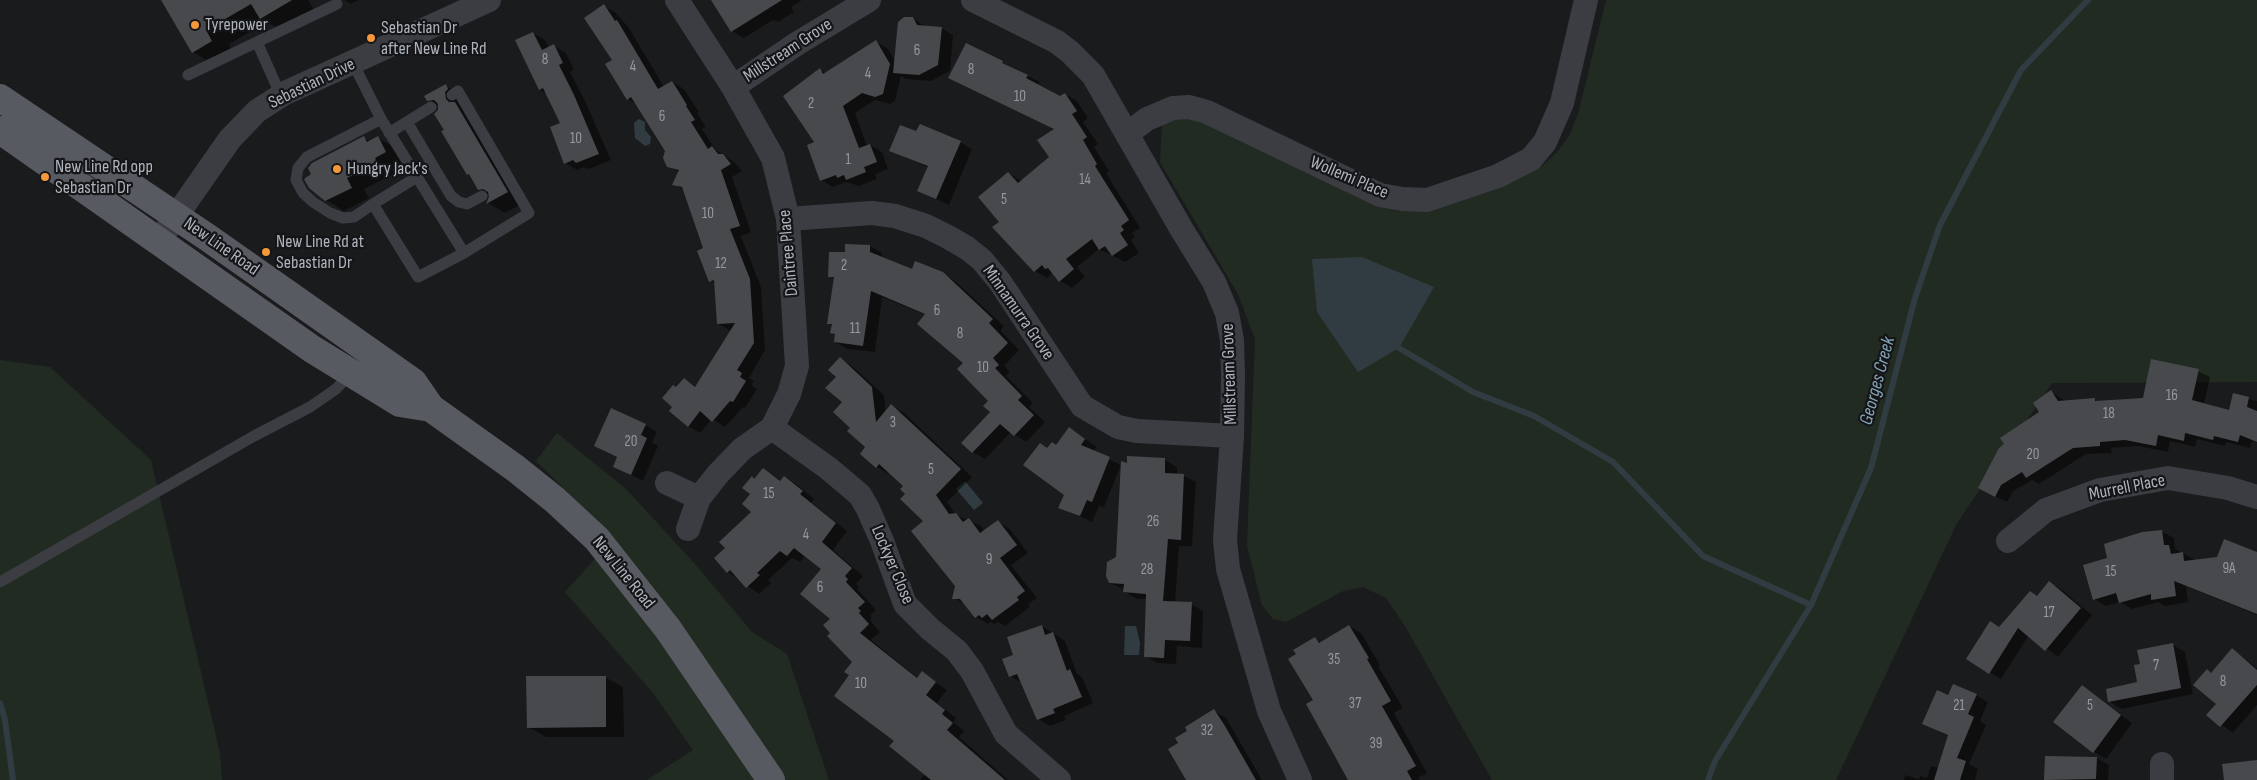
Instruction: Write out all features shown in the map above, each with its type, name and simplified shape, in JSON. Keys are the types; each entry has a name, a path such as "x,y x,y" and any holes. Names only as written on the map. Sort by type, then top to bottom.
{"main road":[{"name":"New Line Road","path":"0,98 176,216 413,382 431,408 515,468 555,500 597,539 668,629 772,780"},
{"name":"New Line Road","path":"0,130 312,349 400,404 431,408"}],"street":[{"name":"Sebastian Drive","path":"158,242 214,160 244,123 257,111 281,96 489,0"},
{"name":"Daintree Place","path":"677,0 733,87 773,158 788,219 797,366 789,394 772,428 742,448 699,498 688,529"},
{"name":"Millstream Grove","path":"733,87 798,43 870,0"},
{"name":"Millstream Grove","path":"973,0 1057,42 1093,75 1214,282 1228,313 1232,340 1232,436 1225,540 1228,569 1269,710 1300,780"},
{"name":"Wollemi Place","path":"1127,134 1147,119 1173,108 1189,108 1207,112 1380,195 1402,199 1427,200 1498,176 1531,159 1536,154 1545,142 1562,103 1586,0"},
{"name":"Minnamurra Grove","path":"788,219 872,213 895,216 926,226 948,236 982,260 1000,282 1082,406 1118,427 1137,431 1232,436"},
{"name":"Lockyer Close","path":"772,428 828,468 860,495 882,541 905,604 930,629 957,651 972,671 1006,734 1059,780"},
{"name":"Murrell Place","path":"2008,541 2046,510 2100,490 2168,478 2228,488 2257,497"},
{"path":"667,483 699,498"}],"lane":[{"path":"188,75 337,4"},
{"path":"257,42 281,96"},
{"path":"353,63 389,133 464,253"},
{"path":"373,204 418,277 464,253 529,213 506,181 458,91 452,95"},
{"path":"389,133 431,107"},
{"path":"381,119 307,157 298,168 296,180 303,193 330,214 343,218 354,217 417,176"},
{"path":"407,122 450,196 459,202 467,204 482,196"},
{"path":"0,582 254,436 310,407 336,388 351,373"}],"shaded area":[{"path":"1606,0 2257,0 2257,382 2052,383 1957,523 1836,780 1492,780 1405,626 1386,598 1363,587 1343,591 1286,622 1273,619 1262,605 1247,545 1255,339 1238,294 1160,162 1162,123 1181,117 1205,122 1367,202 1398,211 1428,210 1516,180 1543,165 1558,151 1569,136 1578,114"},
{"path":"639,119 645,122 645,130 651,137 650,144 645,146 635,138 634,123"},
{"path":"1362,257 1434,287 1399,348 1358,372 1317,312 1312,259"},
{"path":"0,360 50,367 151,460 220,753 222,780 0,780"},
{"path":"557,433 626,489 695,564 752,632 787,654 829,780 647,780 693,750 653,693 565,592 614,538 536,461"},
{"path":"965,481 983,503 974,510 956,489"},
{"path":"1125,626 1136,626 1140,643 1139,655 1124,655"}],"building":[{"name":"Tyrepower","path":"161,0 292,0 260,19 251,4 206,30 212,41 192,53"},
{"path":"711,0 782,0 731,32"},
{"path":"604,4 615,21 617,20 658,89 672,81 695,120 691,122 708,149 712,146 718,154 723,154 731,164 721,170 740,226 730,229 750,279 754,343 737,370 742,373 740,377 746,381 733,402 730,401 712,422 700,411 688,427 669,411 672,407 662,398 673,385 676,387 684,378 695,387 735,323 717,324 714,280 709,282 697,251 703,248 682,187 672,185 679,170 667,167 663,158 665,151 631,97 627,100 605,64 612,60 584,18"},
{"path":"904,17 913,17 917,25 942,27 938,65 919,75 893,73 898,22"},
{"path":"533,32 542,50 554,44 563,63 559,65 599,154 576,163 573,160 564,164 550,127 560,123 543,88 539,90 515,40"},
{"path":"876,40 890,64 883,94 875,97 862,93 843,106 859,148 870,144 877,162 864,167 866,172 846,180 844,175 837,178 836,175 820,181 807,145 814,142 783,96 820,68 823,74"},
{"path":"966,43 1028,75 1026,78 1060,96 1065,93 1077,111 1072,114 1087,137 1083,140 1097,164 1095,166 1129,220 1121,226 1124,230 1120,233 1128,245 1112,256 1105,246 1099,250 1092,239 1066,259 1074,269 1059,282 1048,268 1045,269 1042,265 1034,272 992,227 999,222 978,197 1008,172 1018,183 1049,157 1037,140 1054,129 948,78"},
{"path":"446,84 448,89 445,92 446,99 449,102 455,102 508,192 486,204 489,197 488,192 483,189 478,190 441,131 444,130 434,114 438,110 438,104 434,100 427,101 424,96"},
{"path":"920,124 961,141 936,199 917,191 928,166 889,151 900,125 916,131"},
{"name":"Hungry Jack's","path":"364,136 367,142 378,136 386,152 375,158 377,163 347,178 352,188 325,201 309,188 304,179 311,174 308,168 312,163"},
{"path":"845,244 870,245 870,252 912,269 915,261 943,272 993,319 989,323 1008,343 993,358 999,365 995,368 1022,396 1018,400 1034,415 1014,436 1000,424 972,453 961,443 990,412 983,406 988,401 957,369 963,363 917,324 925,314 871,291 863,346 834,342 835,334 830,333 832,324 827,324 834,277 828,277 829,252 845,252"},
{"path":"840,357 872,387 876,422 891,404 961,469 936,495 949,514 956,513 963,522 969,518 980,533 998,520 1017,545 1000,558 1025,591 1017,597 1019,600 992,620 987,614 982,618 979,615 975,618 960,599 952,599 955,586 911,531 923,521 900,499 905,494 900,489 903,486 879,464 876,468 860,454 865,447 847,431 850,428 833,412 842,402 825,388 836,377 828,370"},
{"path":"2151,359 2199,369 2192,400 2229,410 2233,393 2249,397 2247,407 2257,411 2257,442 2240,435 2238,442 2214,436 2213,440 2185,433 2184,441 2158,435 2156,446 2125,440 2100,442 2100,446 2073,448 2026,478 2022,472 2001,485 1995,497 1978,488 1999,448 2004,444 2000,438 2039,412 2033,403 2051,390 2058,401 2095,398 2095,401 2143,398"},
{"path":"611,408 646,424 641,435 647,438 631,475 613,467 617,457 594,446"},
{"path":"1069,427 1085,439 1081,445 1110,457 1092,502 1087,500 1080,516 1058,508 1064,495 1023,465 1040,443 1047,448 1052,442 1056,445"},
{"path":"1127,456 1165,458 1165,473 1184,474 1181,540 1168,539 1163,601 1192,602 1190,641 1165,640 1164,658 1144,657 1146,594 1123,592 1124,584 1109,583 1106,576 1107,562 1116,557 1121,461 1127,463"},
{"path":"763,468 780,481 784,476 803,491 800,494 836,523 822,542 852,568 845,576 848,579 846,582 865,602 858,608 861,611 859,613 869,624 860,633 917,678 922,671 936,682 926,695 945,710 942,714 953,723 947,730 1005,780 931,780 889,746 894,741 834,696 849,675 844,672 852,662 827,636 830,633 823,625 830,619 800,594 821,569 794,548 787,556 780,551 757,573 760,575 746,588 730,570 727,573 714,558 725,548 719,542 751,512 742,504 750,494 742,488 752,476 754,479"},
{"path":"2162,530 2164,545 2169,545 2171,554 2183,552 2184,561 2217,557 2224,539 2257,552 2257,614 2174,581 2176,596 2151,600 2151,594 2119,603 2116,593 2093,600 2083,565 2107,558 2104,544 2142,532"},
{"path":"2049,581 2081,608 2045,651 2018,628 1989,674 1966,659 1990,621 1999,627 2030,591 2037,596"},
{"path":"1042,625 1045,635 1053,632 1067,671 1070,669 1082,697 1053,709 1055,713 1037,720 1017,674 1009,677 1002,659 1013,655 1007,637"},
{"path":"1349,625 1369,658 1367,659 1391,701 1382,706 1416,766 1407,771 1412,780 1348,780 1306,704 1313,700 1288,659 1296,654 1293,650 1315,637 1319,643"},
{"path":"2173,643 2181,688 2108,702 2106,689 2137,682 2134,665 2140,664 2137,650"},
{"path":"2232,648 2257,670 2257,685 2220,727 2206,715 2216,704 2193,685 2207,669 2211,673"},
{"path":"526,676 606,676 606,727 527,728"},
{"path":"1953,684 1977,694 1968,714 1974,717 1957,758 1966,761 1960,780 1934,780 1948,735 1922,724 1937,690 1948,695"},
{"path":"2082,685 2121,715 2093,753 2053,722"},
{"path":"1214,709 1256,780 1186,780 1168,749 1178,743 1175,738 1187,731 1185,727"},
{"path":"2045,756 2097,757 2096,779 2044,780"},
{"path":"2257,760 2257,780 2224,780 2222,764"}],"waterway":[{"name":"Georges Creek","path":"1708,780 1715,761 1811,605 1871,468 1915,298 1940,225 2021,70 2088,0"},
{"path":"1399,348 1473,392 1534,416 1613,462 1703,556 1811,605"},
{"path":"0,703 5,720 13,780"}],"place":[{"name":"Tyrepower","path":"195,25"},
{"name":"Sebastian Dr after New Line Rd","path":"371,38"},
{"name":"Hungry Jack's","path":"337,169"},
{"name":"New Line Rd opp Sebastian Dr","path":"45,177"},
{"name":"New Line Rd at Sebastian Dr","path":"266,252"}]}
